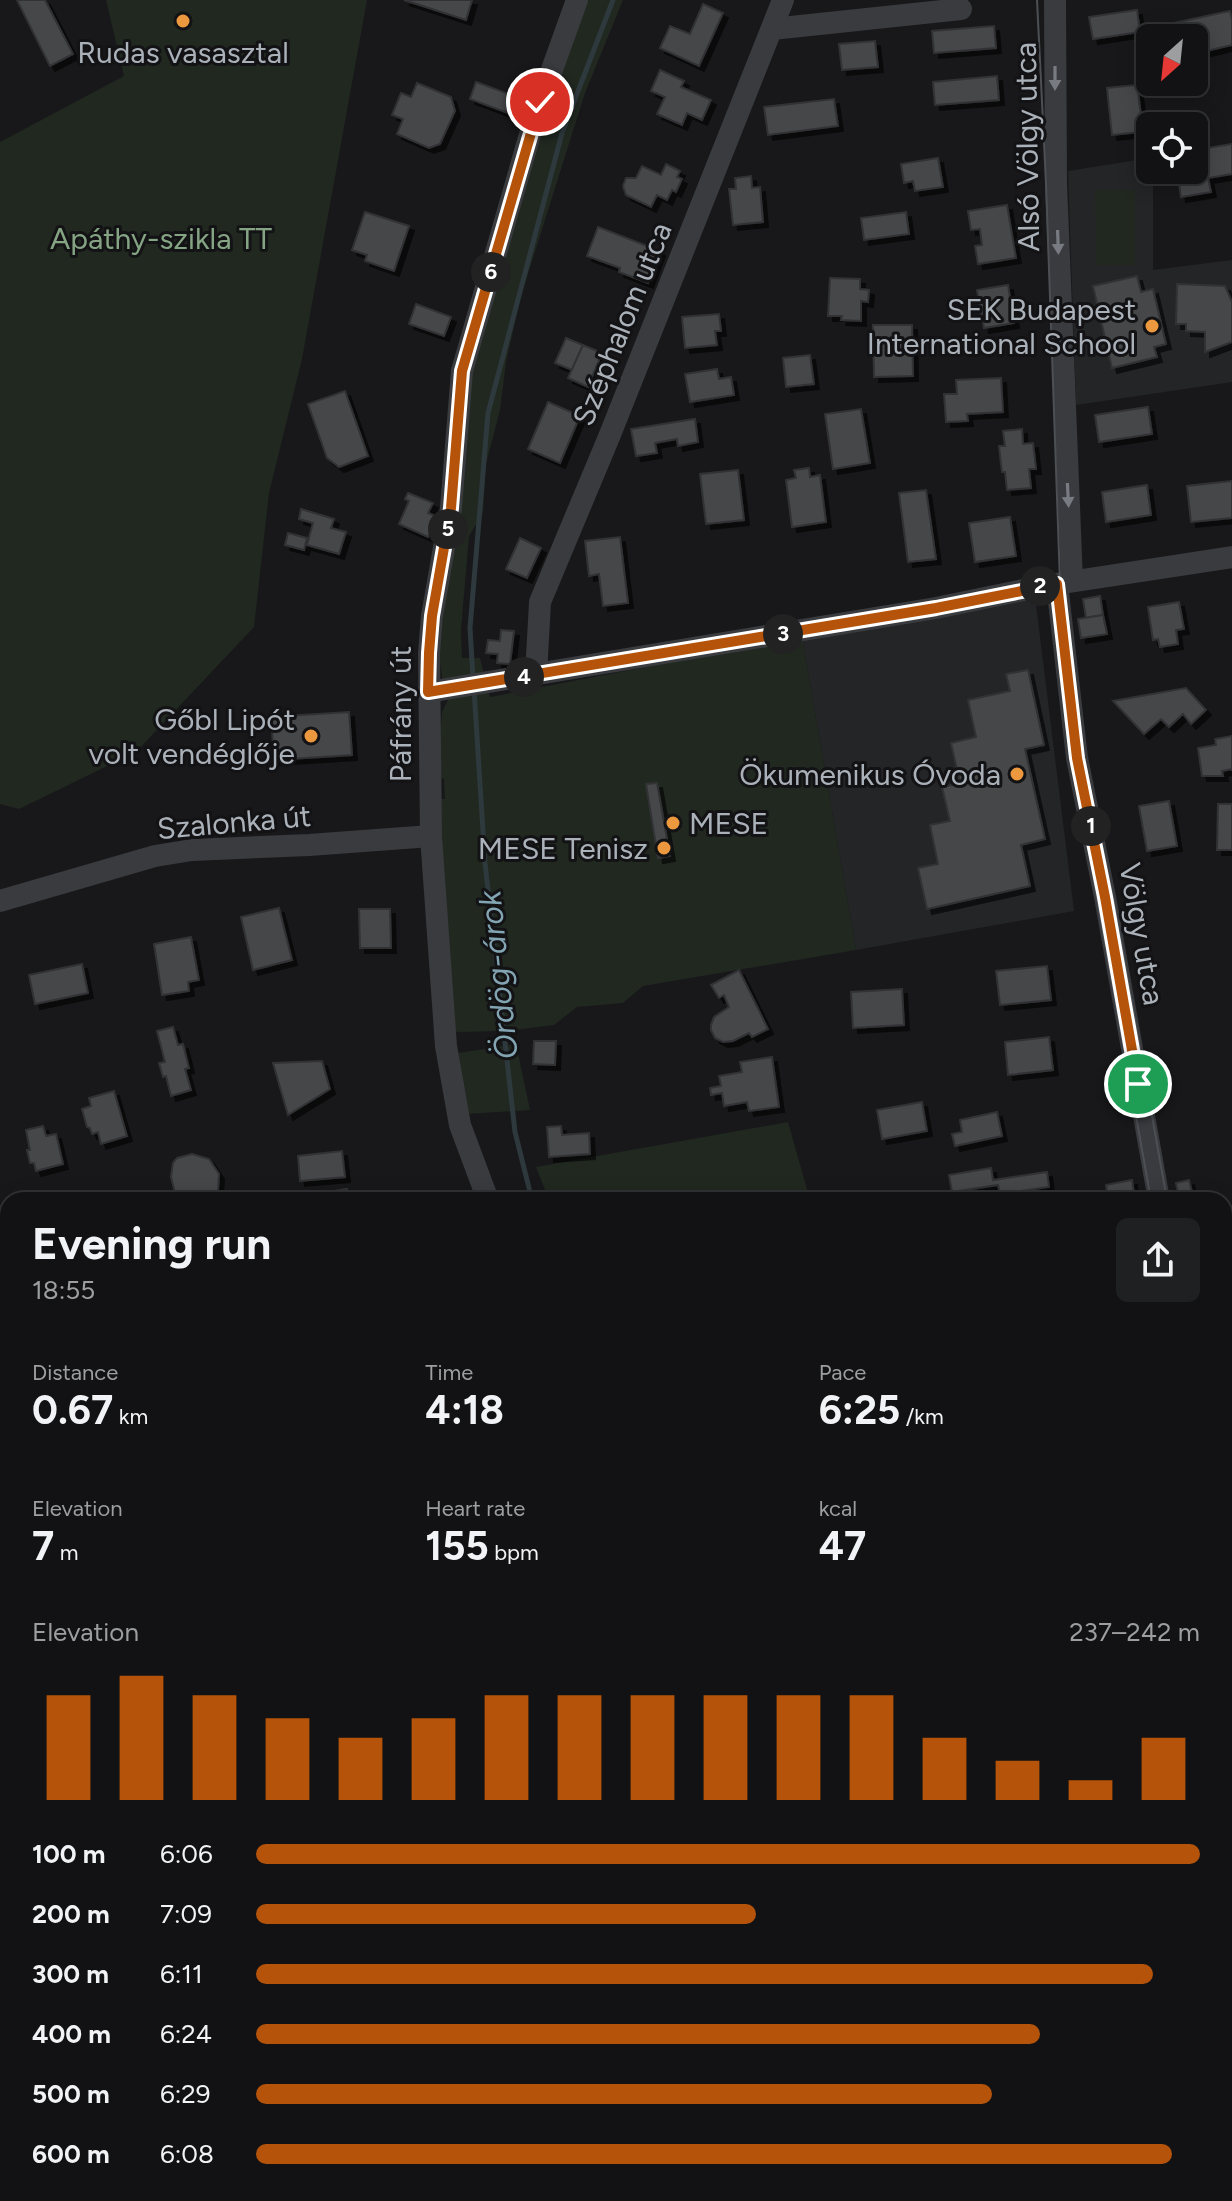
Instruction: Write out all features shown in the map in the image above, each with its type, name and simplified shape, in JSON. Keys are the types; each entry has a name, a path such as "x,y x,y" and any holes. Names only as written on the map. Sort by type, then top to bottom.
{"street":[{"name":"Páfrány út","path":"485,1192 460,1125 446,1046 431,836 438,691 429,653 432,616 451,508 462,371 535,117 577,0"},
{"name":"Széphalom utca","path":"536,675 540,602 783,0"},
{"name":"Alsó Völgy utca","path":"1055,0 1064,582"},
{"path":"772,29 961,9"},
{"path":"438,691 936,608 1064,582 1232,557"},
{"name":"Völgy utca","path":"1064,582 1077,758 1158,1192"},
{"name":"Szalonka út","path":"5,897 155,856 192,850 431,836"}],"shaded area":[{"name":"SEK Budapest International School","path":"1136,160 1136,184 1153,184 1153,270 1232,260 1232,382 1076,405 1068,171"},
{"path":"1035,597 1074,911 856,950 802,637"}],"green space":[{"name":"Apáthy-szikla TT","path":"106,0 367,0 302,359 269,493 254,627 136,752 19,809 0,804 0,142 124,76"},
{"name":"MESE","path":"585,0 623,0 585,93 521,296 506,362 500,410 486,464 483,513 469,536 461,630 462,658 480,658 490,697 802,637 856,950 643,986 623,1003 577,1007 554,1025 507,1031 455,1032 438,799 445,799 444,779 437,777 442,712 448,700 439,655 468,370 551,95"},
{"path":"1095,190 1135,190 1135,265 1096,265"},
{"path":"516,1044 530,1110 466,1114 458,1053"},
{"path":"788,1122 808,1192 546,1192 536,1167"}],"building":[{"path":"17,0 45,0 73,54 50,66"},
{"path":"404,0 472,0 466,20"},
{"path":"703,4 723,13 699,66 660,48 670,26 690,34"},
{"path":"1137,10 1139,24 1136,24 1136,33 1093,39 1089,17"},
{"path":"1230,11 1232,45 1208,51 1208,24 1169,24"},
{"path":"994,26 996,48 934,53 932,31"},
{"path":"875,41 878,67 842,70 839,44"},
{"path":"660,70 684,81 681,87 711,100 702,120 687,113 682,125 657,114 665,97 651,91"},
{"path":"997,76 999,100 935,105 933,82"},
{"path":"476,82 514,96 508,113 470,99"},
{"path":"417,83 451,97 455,111 440,144 429,148 397,134 403,119 392,115 401,93 411,97"},
{"path":"1136,85 1141,112 1136,112 1136,132 1112,135 1107,88"},
{"path":"834,99 838,126 768,135 764,107"},
{"path":"1232,144 1232,174 1208,178 1208,148"},
{"path":"938,158 943,187 915,191 913,181 904,183 901,164"},
{"path":"666,164 680,171 677,177 682,179 676,192 672,190 667,200 657,195 651,207 626,195 623,186 626,178 636,178 642,166 661,175"},
{"path":"751,176 752,188 760,187 763,222 733,225 729,189 736,189 735,178"},
{"path":"1208,178 1211,192 1181,197 1179,184 1208,184"},
{"path":"1007,205 1016,258 978,264 975,246 982,245 980,229 971,230 968,211"},
{"path":"365,212 409,226 394,271 365,261 367,255 352,250"},
{"path":"906,212 909,234 864,240 861,218"},
{"path":"598,227 660,251 648,283 587,256"},
{"path":"1137,276 1141,292 1153,289 1166,344 1154,347 1157,357 1112,368 1093,286"},
{"path":"830,278 860,279 860,289 869,290 868,302 861,301 861,321 828,316"},
{"path":"1177,284 1225,286 1232,302 1232,342 1205,352 1205,332 1186,331 1186,324 1176,324"},
{"path":"1008,285 1014,323 984,328 977,290"},
{"path":"416,304 451,317 444,336 409,324"},
{"path":"719,314 721,331 715,331 717,345 685,348 682,317"},
{"path":"873,325 912,325 913,376 874,377"},
{"path":"566,338 583,345 572,370 555,363"},
{"path":"583,345 602,353 588,387 568,378"},
{"path":"810,355 814,384 786,387 783,358"},
{"path":"717,369 719,379 731,377 734,395 690,402 685,374"},
{"path":"1001,378 1003,412 967,414 968,421 946,422 944,394 957,394 956,380"},
{"path":"345,391 368,456 339,467 327,458 308,404"},
{"path":"548,402 580,416 560,463 528,449"},
{"path":"1148,407 1152,434 1099,442 1095,415"},
{"path":"861,409 870,463 833,469 825,414"},
{"path":"695,419 698,442 678,446 677,439 655,443 657,453 636,456 631,429"},
{"path":"1022,429 1023,444 1033,443 1036,469 1029,469 1031,488 1007,490 999,446 1005,446 1003,431"},
{"path":"809,468 810,477 820,475 826,522 792,527 786,480 796,478 794,470"},
{"path":"738,470 744,520 706,524 700,474"},
{"path":"1232,481 1232,518 1191,522 1187,486"},
{"path":"1147,485 1151,515 1106,522 1102,492"},
{"path":"926,490 936,559 908,562 899,493"},
{"path":"408,493 433,503 428,513 440,518 434,533 431,531 428,537 399,524 409,501 405,499"},
{"path":"301,509 334,519 331,528 346,532 339,554 307,545 313,523 299,519"},
{"path":"1010,517 1016,556 975,562 969,523"},
{"path":"288,533 307,538 304,550 285,545"},
{"path":"620,537 628,603 603,606 599,574 589,576 585,541"},
{"path":"520,538 541,548 527,578 506,569"},
{"path":"1100,596 1103,615 1086,618 1083,599"},
{"path":"1179,602 1184,629 1176,630 1178,644 1160,647 1158,639 1153,640 1148,607"},
{"path":"1103,615 1107,634 1081,638 1078,619"},
{"path":"501,630 514,631 510,664 497,663 498,654 486,653 488,640 500,641"},
{"path":"1028,670 1044,745 1025,749 1045,839 1021,845 1030,886 927,909 918,868 938,864 930,825 950,821 942,787 960,783 951,743 976,737 968,700 1010,691 1006,674"},
{"path":"1186,688 1206,710 1191,724 1183,714 1169,727 1161,719 1144,734 1113,701"},
{"name":"Gőbl Lipót volt vendéglője","path":"349,712 352,755 274,760 271,717"},
{"path":"1232,736 1232,769 1222,771 1223,776 1202,776 1198,748 1216,745 1215,739"},
{"path":"657,783 670,856 658,858 646,784"},
{"path":"1169,801 1177,846 1147,851 1139,806"},
{"path":"1218,804 1232,804 1232,850 1217,850"},
{"path":"279,908 292,960 253,970 241,917"},
{"path":"359,909 390,909 391,948 360,948"},
{"path":"191,937 199,980 188,982 189,991 162,995 154,944"},
{"path":"82,964 88,993 35,1004 29,975"},
{"path":"1047,966 1051,1000 1000,1005 996,971"},
{"path":"739,970 768,1029 752,1037 749,1033 723,1042 715,1038 711,1025 714,1017 729,1007 724,995 719,998 711,985"},
{"path":"902,989 904,1025 853,1028 851,992"},
{"path":"173,1027 178,1045 183,1044 191,1090 171,1096 159,1063 165,1062 157,1031"},
{"path":"1049,1037 1053,1070 1008,1075 1005,1042"},
{"path":"534,1041 556,1041 555,1065 533,1064"},
{"path":"772,1057 779,1107 749,1111 747,1102 724,1106 722,1093 711,1095 710,1088 721,1086 719,1076 742,1072 740,1062"},
{"path":"322,1061 330,1089 288,1115 273,1063"},
{"path":"114,1091 127,1136 101,1144 98,1132 92,1134 87,1127 82,1109 91,1106 89,1098"},
{"path":"922,1102 927,1131 882,1139 877,1110"},
{"path":"997,1112 1002,1136 955,1146 952,1134 962,1132 960,1120"},
{"path":"43,1126 46,1136 56,1134 63,1164 36,1171 34,1163 30,1163 26,1130"},
{"path":"561,1126 562,1135 589,1133 590,1154 549,1157 547,1127"},
{"path":"342,1151 345,1177 300,1181 298,1156"},
{"path":"192,1154 209,1159 219,1174 217,1192 175,1192 171,1177 177,1158"},
{"path":"991,1168 993,1180 1047,1172 1049,1187 1000,1192 998,1185 952,1192 949,1175"},
{"path":"1132,1180 1134,1192 1107,1192 1106,1185"},
{"path":"1189,1180 1192,1192 1178,1192 1176,1183"}],"waterway":[{"name":"Ördög-árok","path":"473,679 470,628 488,413 562,133 613,0"},
{"name":"Ördög-árok","path":"474,689 485,863 515,1132 530,1192"}],"tram line":[{"path":"1037,0 1060,583 1067,654 1078,729 1114,903 1166,1192"},
{"path":"1065,719 1150,1192"}],"place":[{"name":"Rudas vasasztal","path":"183,21"},
{"name":"SEK Budapest International School","path":"1152,326"},
{"name":"Gőbl Lipót volt vendéglője","path":"311,736"},
{"name":"Ökumenikus Óvoda","path":"1017,774"},
{"name":"MESE","path":"673,823"},
{"name":"MESE Tenisz","path":"664,848"}],"route":[{"path":"540,102 462,371 451,508 432,616 428,692 936,608 1057,584 1077,758 1138,1084"}]}
